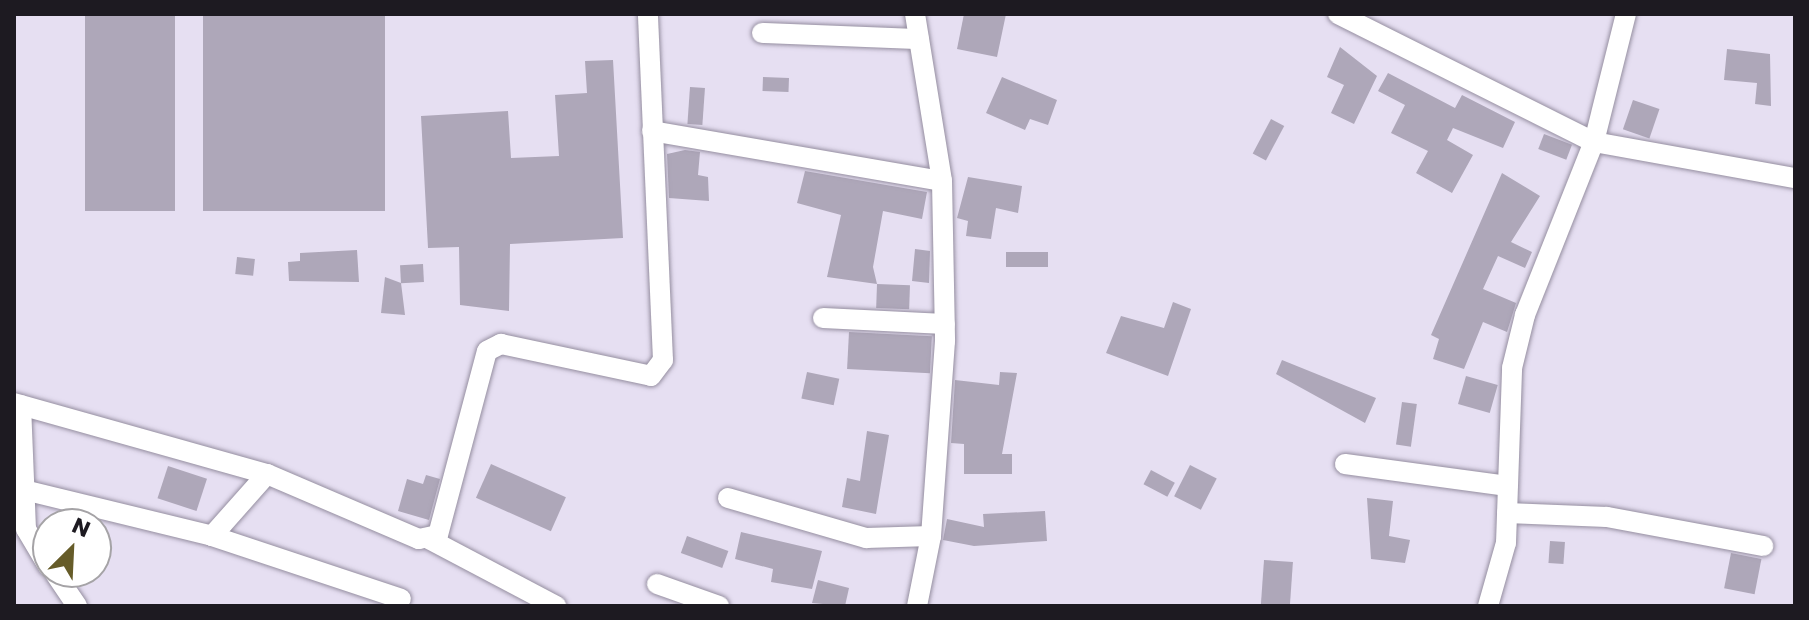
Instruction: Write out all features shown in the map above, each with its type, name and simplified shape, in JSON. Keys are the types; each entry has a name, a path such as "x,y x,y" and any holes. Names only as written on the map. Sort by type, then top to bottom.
{"street":[{"path":"429,539 438,535 487,351 501,344 651,376 658,369 648,14"},
{"path":"915,14 942,181 945,324 931,536 917,606"},
{"path":"1338,14 1594,142 1795,178"},
{"path":"1488,606 1507,513 1512,368 1525,315 1594,142 1626,14"},
{"path":"762,33 919,39"},
{"path":"652,131 942,181"},
{"path":"823,318 945,324"},
{"path":"32,539 26,529 18,404 267,474 429,539 556,606"},
{"path":"1345,464 1508,486"},
{"path":"212,536 267,474"},
{"path":"24,490 212,536 401,599"},
{"path":"728,498 866,538 931,536"},
{"path":"1507,513 1607,517 1763,546"},
{"path":"657,584 719,606"},
{"path":"65,588 77,606"}],"building":[{"path":"85,14 175,14 175,211 85,211"},
{"path":"203,14 385,14 385,211 203,211"},
{"path":"964,14 1006,14 997,57 957,49"},
{"path":"1340,47 1377,76 1354,124 1331,113 1344,85 1327,77"},
{"path":"1727,49 1770,54 1771,106 1755,104 1757,83 1724,80"},
{"path":"613,60 623,238 510,244 509,311 460,305 459,247 428,248 421,116 508,111 511,158 559,156 555,95 587,93 585,61"},
{"path":"1388,73 1455,108 1462,95 1515,122 1503,148 1453,128 1447,140 1473,155 1452,193 1416,173 1428,151 1391,133 1405,105 1378,91"},
{"path":"763,77 789,78 788,92 763,91"},
{"path":"1002,77 1057,100 1048,125 1030,119 1025,130 986,113"},
{"path":"690,87 705,88 702,125 687,124"},
{"path":"1633,100 1659,109 1649,138 1623,129"},
{"path":"1271,119 1284,126 1266,160 1253,153"},
{"path":"1544,134 1572,145 1566,160 1538,149"},
{"path":"685,150 700,152 698,175 708,177 709,201 669,198 667,154"},
{"path":"805,171 927,192 922,219 883,211 873,267 877,284 827,277 841,215 797,203"},
{"path":"1502,173 1540,196 1511,242 1532,252 1525,268 1498,256 1483,289 1516,303 1507,332 1483,322 1464,369 1433,359 1439,339 1431,335"},
{"path":"968,177 1022,186 1018,213 996,208 991,239 966,236 968,221 957,218"},
{"path":"915,249 930,251 929,283 912,281"},
{"path":"357,250 359,282 289,281 288,262 300,261 300,253"},
{"path":"1006,252 1048,252 1048,267 1006,267"},
{"path":"237,257 255,259 253,276 235,274"},
{"path":"423,264 424,282 401,283 400,265"},
{"path":"385,277 401,283 405,315 381,313"},
{"path":"877,284 910,285 909,309 876,308"},
{"path":"1173,302 1191,309 1168,376 1106,353 1121,316 1164,328"},
{"path":"849,332 932,336 930,373 847,369"},
{"path":"1282,360 1376,398 1365,423 1276,374"},
{"path":"807,372 839,379 834,405 801,398"},
{"path":"1000,372 1017,373 1002,454 1012,454 1012,474 964,474 964,444 951,443 955,380 999,385"},
{"path":"1466,376 1498,385 1490,413 1458,404"},
{"path":"1402,402 1417,404 1411,447 1396,445"},
{"path":"867,431 889,435 876,514 842,507 847,478 860,481"},
{"path":"491,464 566,497 551,531 476,498"},
{"path":"1190,465 1217,479 1201,510 1174,496"},
{"path":"168,466 207,479 196,511 157,498"},
{"path":"1151,470 1175,483 1167,497 1143,484"},
{"path":"426,475 440,479 429,520 398,511 407,479 423,484"},
{"path":"1367,498 1393,501 1389,536 1410,540 1405,563 1371,559"},
{"path":"1045,511 1047,541 974,546 943,540 947,519 984,527 983,514"},
{"path":"741,532 822,551 812,589 771,582 773,569 735,559"},
{"path":"687,536 728,551 722,568 681,553"},
{"path":"1550,541 1565,542 1563,564 1548,563"},
{"path":"1731,553 1761,559 1755,594 1724,588"},
{"path":"1264,560 1293,562 1290,606 1261,606"},
{"path":"818,580 849,588 845,606 812,603"}]}
